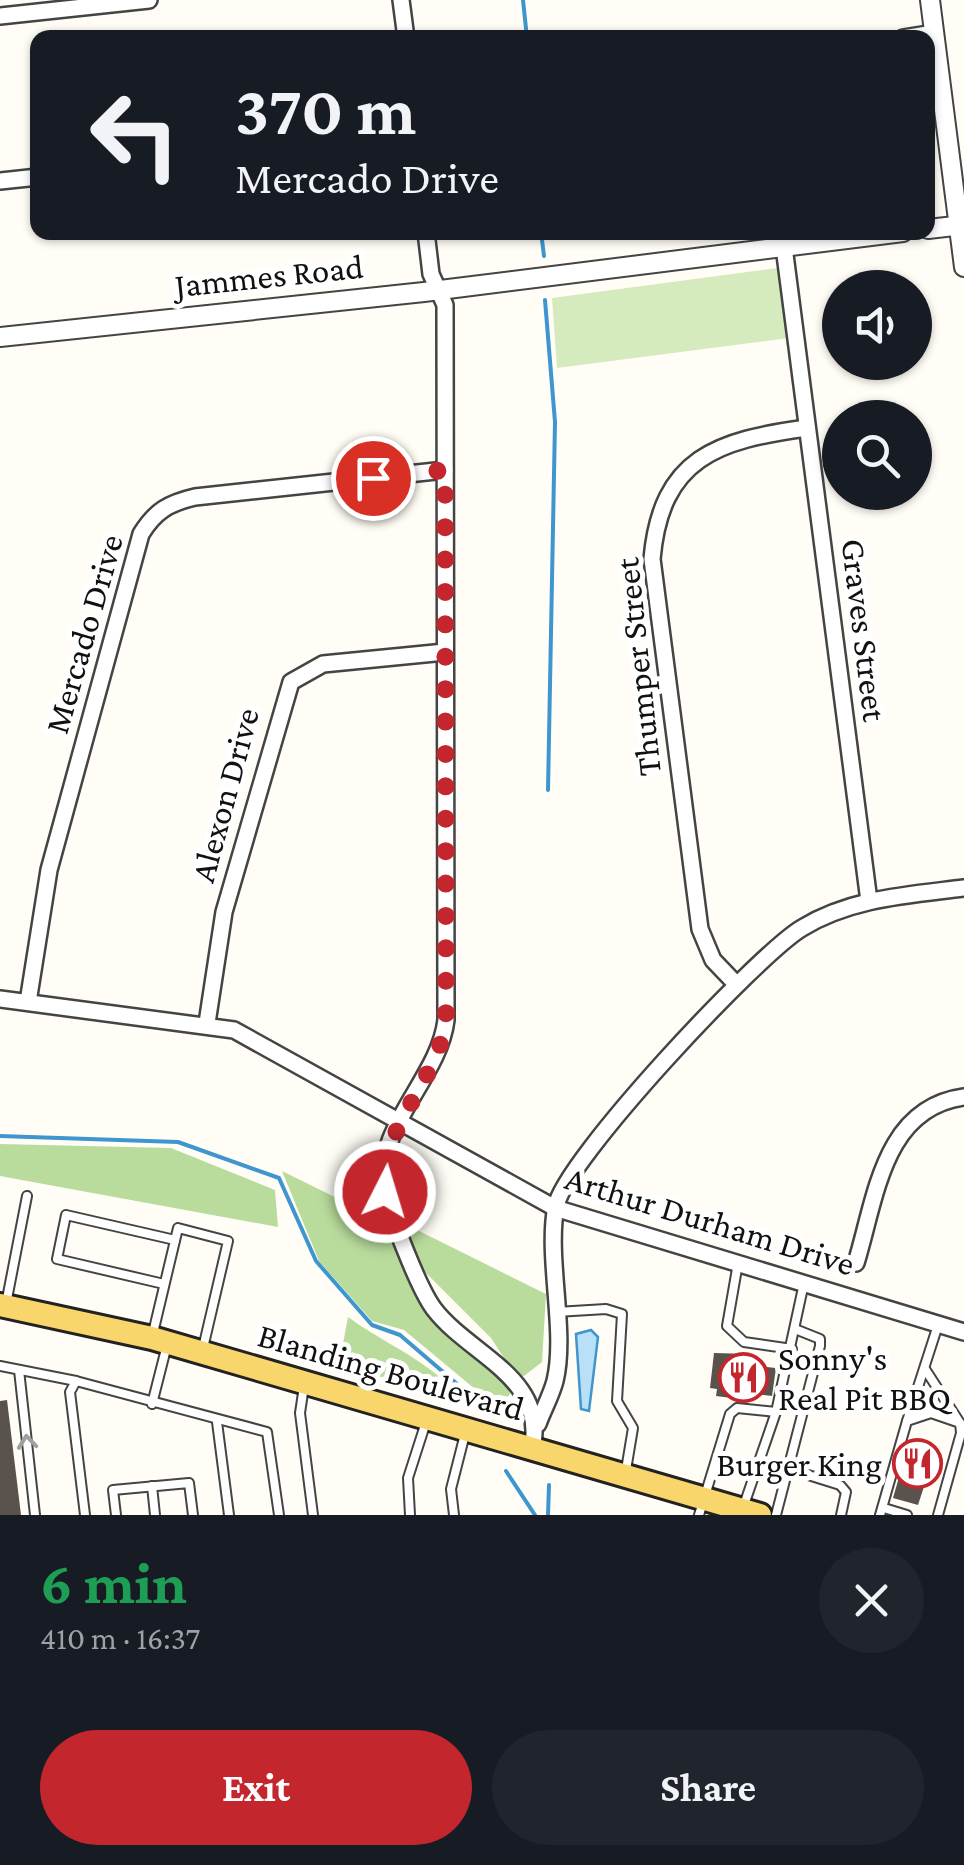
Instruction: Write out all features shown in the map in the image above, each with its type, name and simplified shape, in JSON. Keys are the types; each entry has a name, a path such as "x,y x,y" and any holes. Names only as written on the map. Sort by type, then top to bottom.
{"main road":[{"name":"Blanding Boulevard","path":"3,1306 159,1341 428,1417 625,1475 701,1506 752,1512"}],"street":[{"path":"0,16 150,0"},
{"path":"401,0 405,30"},
{"path":"930,0 934,30"},
{"path":"935,40 964,267"},
{"path":"0,181 30,178"},
{"path":"935,229 961,225"},
{"path":"427,240 431,274 445,306 446,1020 439,1053 384,1162 385,1192 423,1290 448,1324 500,1366 538,1424"},
{"name":"Jammes Road","path":"0,337 438,290 844,240"},
{"name":"Graves Street","path":"784,248 869,900"},
{"name":"Thumper Street","path":"736,984 713,960 700,929 652,559 654,532 674,485 707,452 743,436 808,428"},
{"name":"Mercado Drive","path":"28,1002 49,870 141,534 150,519 161,509 195,497 445,470"},
{"name":"Alexon Drive","path":"207,1023 224,912 291,682 323,664 445,652"},
{"path":"532,1450 556,1379 555,1208 572,1168 736,984 803,927 869,900 964,888"},
{"name":"Arthur Durham Drive","path":"0,999 207,1023 261,1041 555,1208 964,1332"},
{"path":"856,1264 894,1140 916,1114 935,1103 964,1097"}],"lane":[{"path":"3,1306 27,1196"},
{"path":"164,1284 57,1260 66,1215 175,1240"},
{"path":"152,1404 164,1284 178,1228 228,1241 202,1353"},
{"path":"738,1263 727,1326 744,1342 792,1349"},
{"path":"752,1512 804,1283"},
{"path":"556,1312 606,1308 622,1314 617,1401 633,1428 625,1475"},
{"path":"906,1515 882,1512 938,1323"},
{"path":"776,1515 820,1346 820,1339 795,1329"},
{"path":"0,1366 76,1381 217,1422 267,1432 279,1515"},
{"path":"925,1368 960,1423 961,1433 938,1515"},
{"path":"18,1370 34,1515"},
{"path":"76,1381 70,1392 85,1515"},
{"path":"304,1382 300,1412 313,1515"},
{"path":"701,1506 730,1414 737,1408 776,1412"},
{"path":"907,1421 931,1413 960,1423"},
{"path":"410,1515 408,1478 428,1417"},
{"path":"217,1422 229,1515"},
{"path":"454,1515 451,1489 466,1429"},
{"path":"790,1468 840,1485 846,1492 841,1515"},
{"path":"116,1515 113,1490 189,1482 193,1515"},
{"path":"152,1486 155,1515"}],"green space":[{"path":"778,268 789,338 557,368 552,298"},
{"path":"0,1144 171,1148 275,1190 278,1227 0,1176"},
{"path":"282,1171 357,1208 368,1182 430,1318 512,1391 499,1409 404,1330 372,1321 319,1261"},
{"path":"403,1223 546,1294 542,1362 524,1376 515,1375 491,1338 422,1269"},
{"path":"348,1317 442,1379 434,1392 339,1365"}],"water":[{"path":"591,1330 598,1337 589,1411 581,1409 576,1334"}],"building":[{"name":"Sonny's Real Pit BBQ","path":"714,1353 750,1354 749,1365 776,1368 772,1396 748,1393 747,1400 716,1396 717,1389 710,1388"},
{"path":"7,1400 21,1515 0,1515 0,1401"},
{"name":"Burger King","path":"910,1439 937,1447 918,1505 893,1498"}],"waterway":[{"path":"523,0 526,30"},
{"path":"542,240 544,256"},
{"path":"545,300 555,422 548,790"},
{"path":"0,1136 178,1142 279,1178 316,1261 372,1325 400,1335 484,1407"},
{"path":"506,1471 535,1515"},
{"path":"548,1515 549,1485"}],"place":[{"name":"Sonny's Real Pit BBQ","path":"743,1378"},
{"name":"Burger King","path":"917,1464"}],"route":[{"path":"373,478 445,470 446,1020 439,1053 390,1142 384,1162 385,1192"}]}
